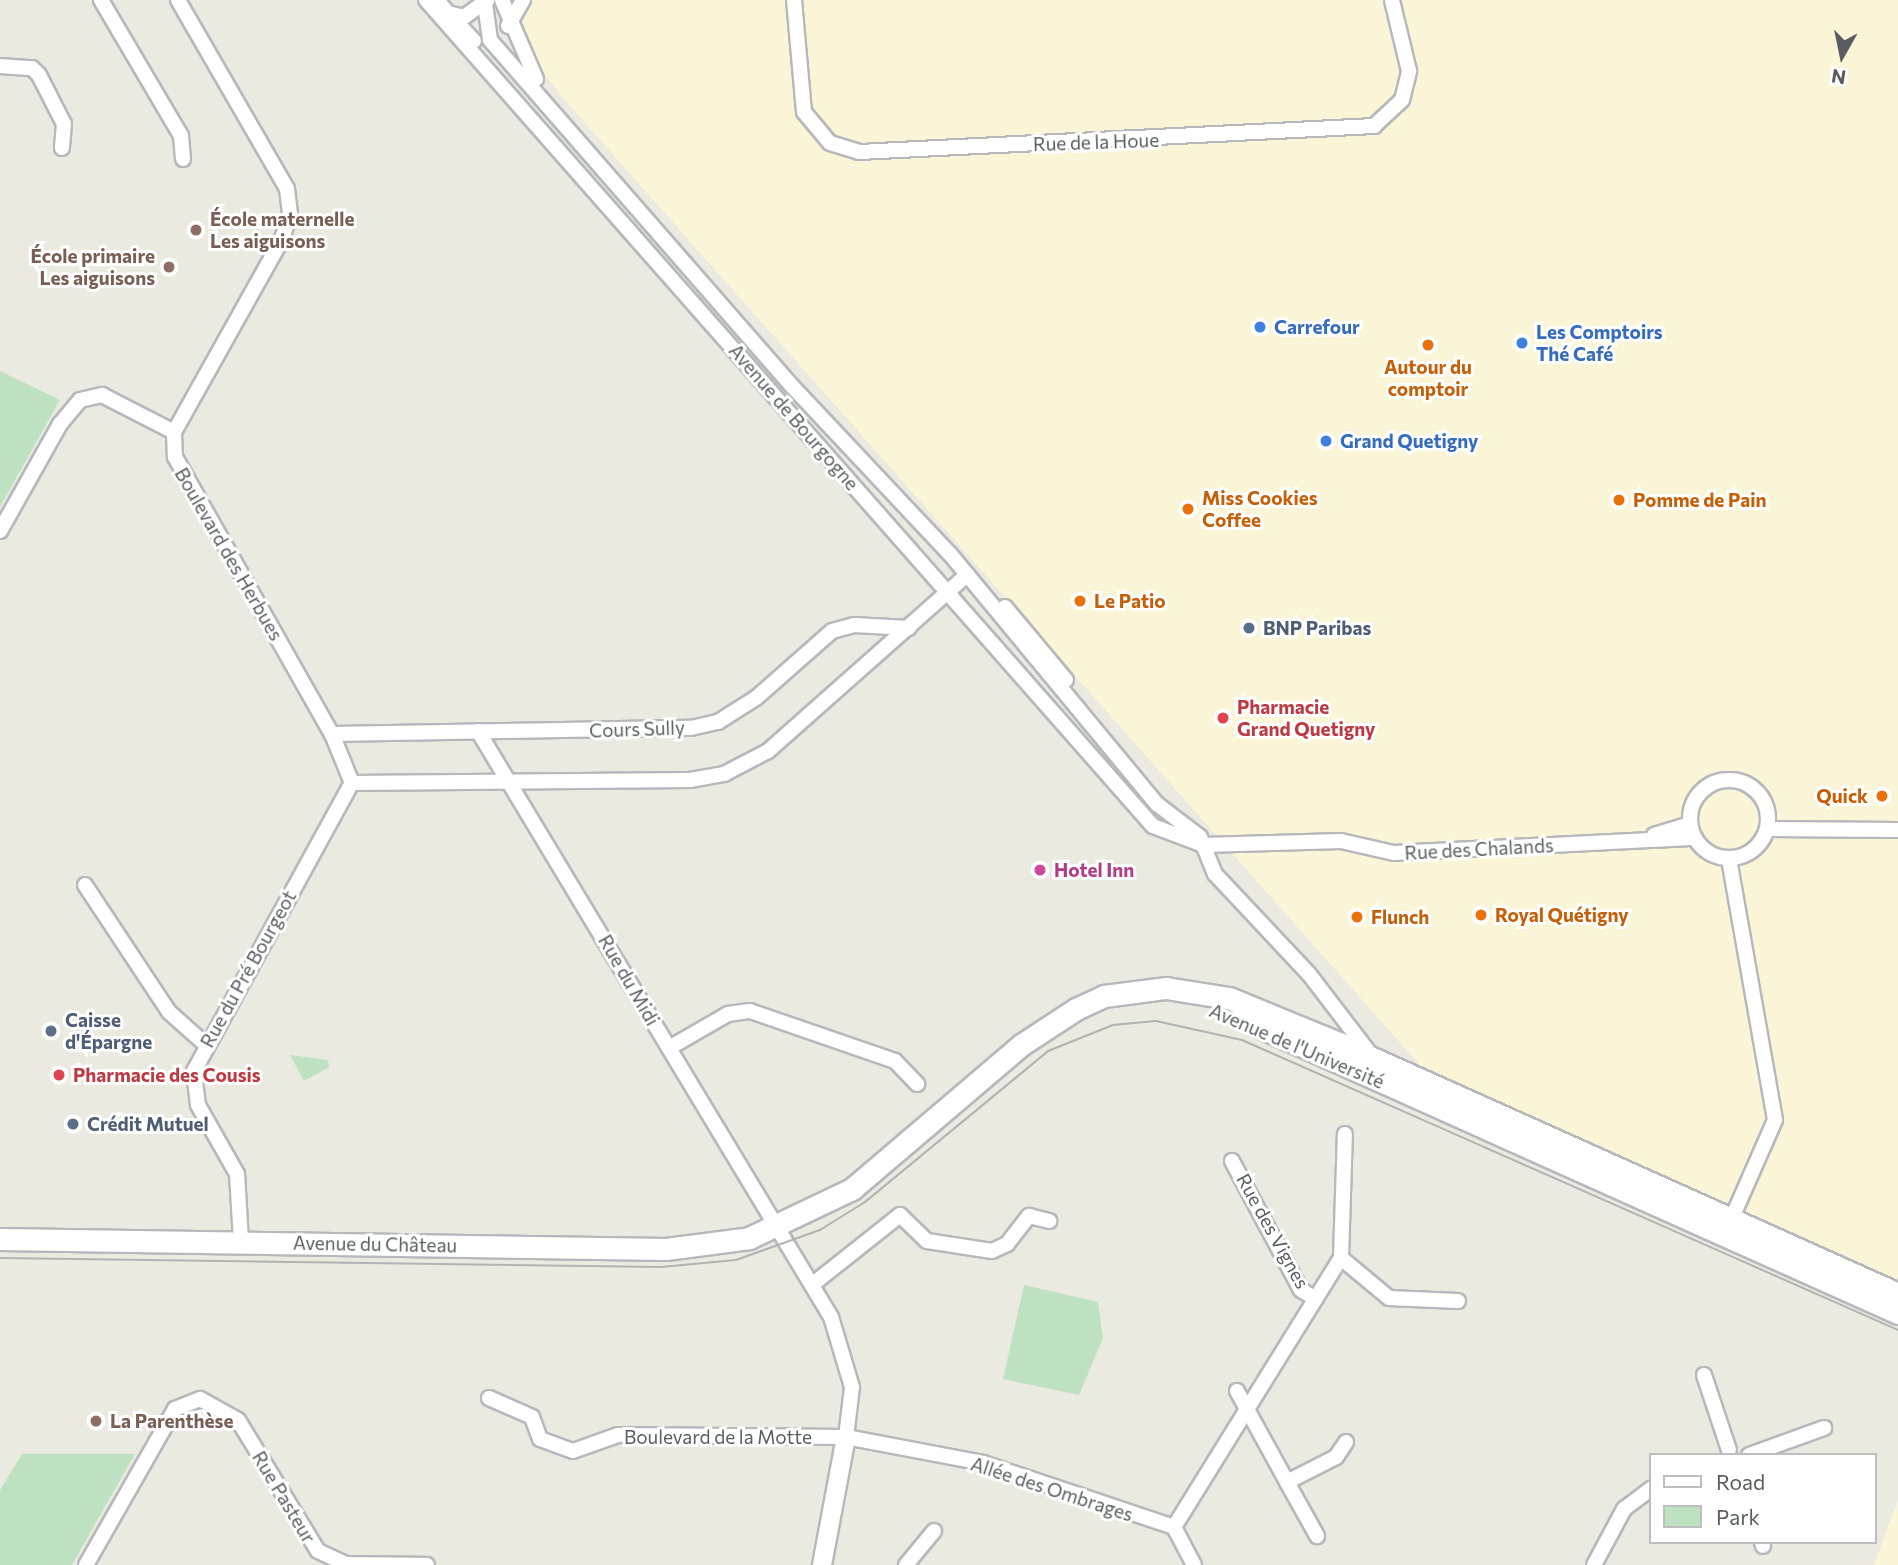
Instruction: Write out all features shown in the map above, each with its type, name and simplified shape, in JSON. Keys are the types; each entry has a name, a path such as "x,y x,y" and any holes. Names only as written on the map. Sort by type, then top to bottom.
{"main road":[{"name":"Avenue de l'Université","path":"1076,1009 1136,989 1200,992 1374,1059 1728,1228 1898,1313"},
{"name":"Avenue de l'Université","path":"1076,1009 1144,999 1230,1014 1728,1228 1898,1293"},
{"name":"Avenue du Château","path":"0,1239 666,1249 749,1238 781,1227 852,1189 1021,1045 1076,1009"}],"street":[{"path":"101,0 181,136 183,159"},
{"path":"0,531 60,424 80,400 102,395 174,432 282,239 290,214 288,189 178,0"},
{"path":"426,0 473,15 486,2"},
{"name":"Avenue de Bourgogne","path":"426,0 1165,829 1222,845"},
{"name":"Avenue de Bourgogne","path":"502,0 508,26 528,71 1047,655 1161,794 1164,811"},
{"path":"508,26 523,0"},
{"name":"Rue de la Houe","path":"794,0 804,112 830,143 859,152 1374,126 1402,100 1409,71 1392,0"},
{"name":"Avenue de Bourgogne","path":"486,2 490,40 967,575 1164,811 1201,841"},
{"name":"Avenue de Bourgogne","path":"442,7 950,590"},
{"path":"0,65 32,68 39,75 64,124 62,148"},
{"name":"Boulevard des Herbues","path":"174,432 179,467 332,734 352,783"},
{"path":"352,783 690,780 724,774 768,751 967,575"},
{"name":"Cours Sully","path":"332,734 691,728 718,722 832,631 854,625 909,628"},
{"name":"Rue du Midi","path":"478,731 511,781 669,1048 781,1227"},
{"path":"1695,836 1698,794 1719,781 1735,780 1760,795 1768,830 1753,851 1728,859"},
{"name":"Rue du Pré Bourgeot","path":"241,1241 237,1174 194,1095 194,1071 205,1044 352,783"},
{"path":"1768,830 1898,830"},
{"path":"1508,848 1655,835 1695,836 1728,859 1774,1103 1771,1135 1728,1228"},
{"path":"1508,848 1530,855 1695,836"},
{"path":"1201,841 1215,874 1309,974 1374,1059"},
{"name":"Rue des Chalands","path":"1222,845 1341,841 1413,854 1508,848"},
{"path":"85,885 169,1012 205,1044"},
{"path":"669,1048 728,1014 750,1011 895,1061 918,1084"},
{"name":"Rue des Vignes","path":"1174,1527 1341,1258 1345,1134"},
{"name":"Rue des Vignes","path":"1231,1161 1301,1290 1316,1299"},
{"path":"813,1284 900,1215 927,1241 992,1251 1007,1244 1029,1216 1049,1222"},
{"path":"781,1227 813,1284 850,1367 846,1437 822,1565"},
{"path":"1341,1258 1389,1298 1458,1301"},
{"path":"1704,1375 1726,1452"},
{"path":"1237,1391 1317,1536"},
{"name":"Boulevard de la Motte","path":"489,1398 532,1417 540,1439 573,1451 618,1436 846,1437"},
{"name":"Rue Pasteur","path":"86,1565 175,1409 200,1399 238,1420 318,1551 346,1564 427,1565"},
{"path":"1753,1453 1824,1428"},
{"name":"Allée des Ombrages","path":"846,1437 982,1463 1174,1527"},
{"path":"1287,1482 1336,1457 1346,1442"},
{"path":"1594,1565 1624,1509 1650,1490"},
{"path":"1174,1527 1194,1565"},
{"path":"906,1565 934,1531"}],"shaded area":[{"path":"490,0 1898,0 1898,1290 1434,1081 562,97"},
{"path":"1898,1500 1898,1565 1874,1565"}],"green space":[{"path":"0,371 60,400 0,507"},
{"path":"290,1055 328,1060 329,1067 304,1081"},
{"path":"1024,1285 1098,1302 1103,1338 1079,1395 1003,1379"},
{"path":"22,1454 135,1454 72,1565 0,1565 0,1490"}],"tram line":[{"path":"0,1258 661,1267 736,1260 820,1230 865,1202 1048,1051 1113,1025 1156,1021 1242,1040 1898,1330"}],"place":[{"name":"École maternelle Les aiguisons","path":"196,230"},
{"name":"École primaire Les aiguisons","path":"169,267"},
{"name":"Carrefour","path":"1260,327"},
{"name":"Les Comptoirs Thé Café","path":"1522,343"},
{"name":"Autour du comptoir","path":"1428,345"},
{"name":"Grand Quetigny","path":"1326,441"},
{"name":"Pomme de Pain","path":"1619,500"},
{"name":"Miss Cookies Coffee","path":"1188,509"},
{"name":"Le Patio","path":"1080,601"},
{"name":"BNP Paribas","path":"1249,628"},
{"name":"Pharmacie Grand Quetigny","path":"1223,718"},
{"name":"Quick","path":"1882,796"},
{"name":"Hotel Inn","path":"1040,870"},
{"name":"Royal Quétigny","path":"1481,915"},
{"name":"Flunch","path":"1357,917"},
{"name":"Caisse d'Épargne","path":"51,1031"},
{"name":"Pharmacie des Cousis","path":"59,1075"},
{"name":"Crédit Mutuel","path":"73,1124"},
{"name":"La Parenthèse","path":"96,1421"}]}
